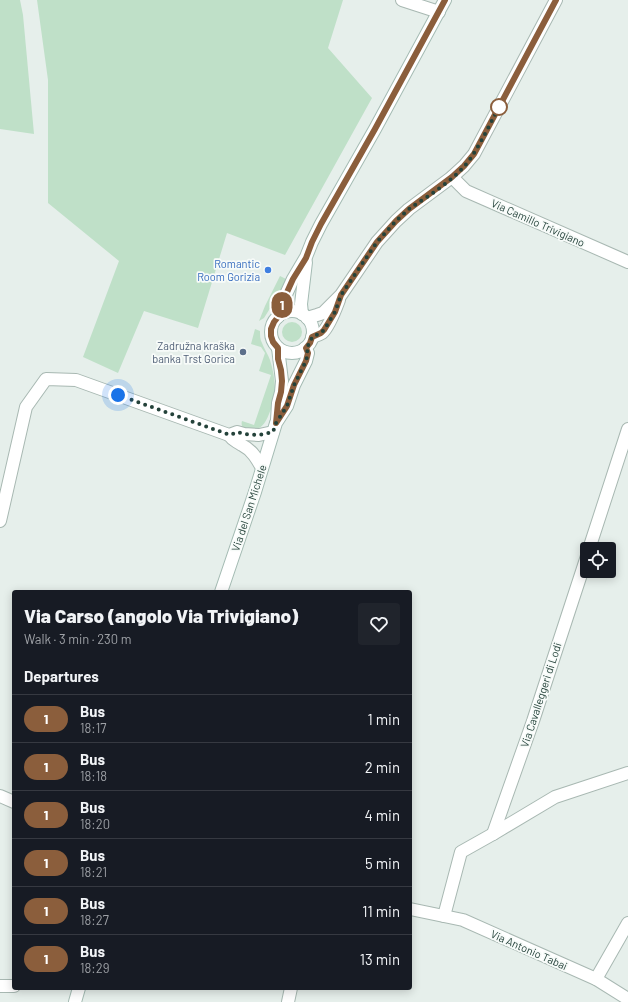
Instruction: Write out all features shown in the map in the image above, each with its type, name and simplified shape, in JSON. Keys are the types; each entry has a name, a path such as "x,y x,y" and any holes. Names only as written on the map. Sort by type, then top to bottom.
{"street":[{"path":"402,0 438,12"},
{"name":"Via del San Michele","path":"222,590 275,427 282,381 278,359 278,348 273,342 271,329 278,317 283,301 293,279 306,258 321,224 375,129 445,0"},
{"path":"278,317 286,313 294,312 304,316 323,313 341,295 377,242 396,221 464,166 474,154 556,0"},
{"name":"Via Camillo Trivigiano","path":"452,177 466,191 628,262"},
{"name":"Via del San Michele","path":"275,427 287,406 294,385 306,361 308,353 306,348 312,337 311,324 304,316 301,304 306,258"},
{"path":"312,337 324,330 335,312 341,295"},
{"path":"278,348 284,352 292,353 299,352 306,348"},
{"path":"0,521 26,407 46,379 76,380 230,435 233,440 243,445 255,456 262,468"},
{"path":"230,435 237,432 248,435 259,435 275,427"},
{"path":"591,542 628,429"},
{"name":"Via Cavalleggeri di Lodi","path":"494,834 580,577"},
{"path":"444,916 461,852 555,797 628,773"},
{"path":"0,796 12,801"},
{"name":"Via Antonio Tabai","path":"412,909 463,920 596,979 628,999"},
{"path":"596,979 628,923"},
{"path":"0,986 12,986"},
{"path":"74,1002 78,990"},
{"path":"288,1002 291,990"}],"green space":[{"path":"0,0 20,0 23,15 34,134 0,129"},
{"path":"37,0 343,0 328,48 372,98 285,255 227,233 198,328 144,311 118,373 83,357 119,261 48,203 48,80"},
{"path":"280,276 287,281 264,318 259,321 265,306"},
{"path":"292,322 299,325 302,332 299,339 292,342 285,339 282,332 285,325"},
{"path":"255,329 260,331 261,340 270,360 274,374 275,387 272,407 265,423 259,428 253,429 243,428 242,421 254,425 271,375 259,371 265,353 261,347 251,344"}],"bus line":[{"name":"1","path":"445,0 375,129 321,224 306,258 293,279 283,301 278,317 271,329 273,342 278,348 278,359 282,381 276,423 287,406 294,385 306,361 308,353 306,348 312,337 324,330 335,312 341,295 377,242 409,209 452,177 474,154 556,0"}],"place":[{"name":"Romantic Room Gorizia","path":"268,270"},
{"name":"Zadružna kraška banka Trst Gorica","path":"243,352"}],"route":[{"path":"118,395 230,435 237,432 253,435 273,432 276,423 287,406 294,385 306,361 308,353 306,348 312,337 324,330 335,312 341,295 365,259 377,242 402,215 464,166 474,154 499,107"}]}
